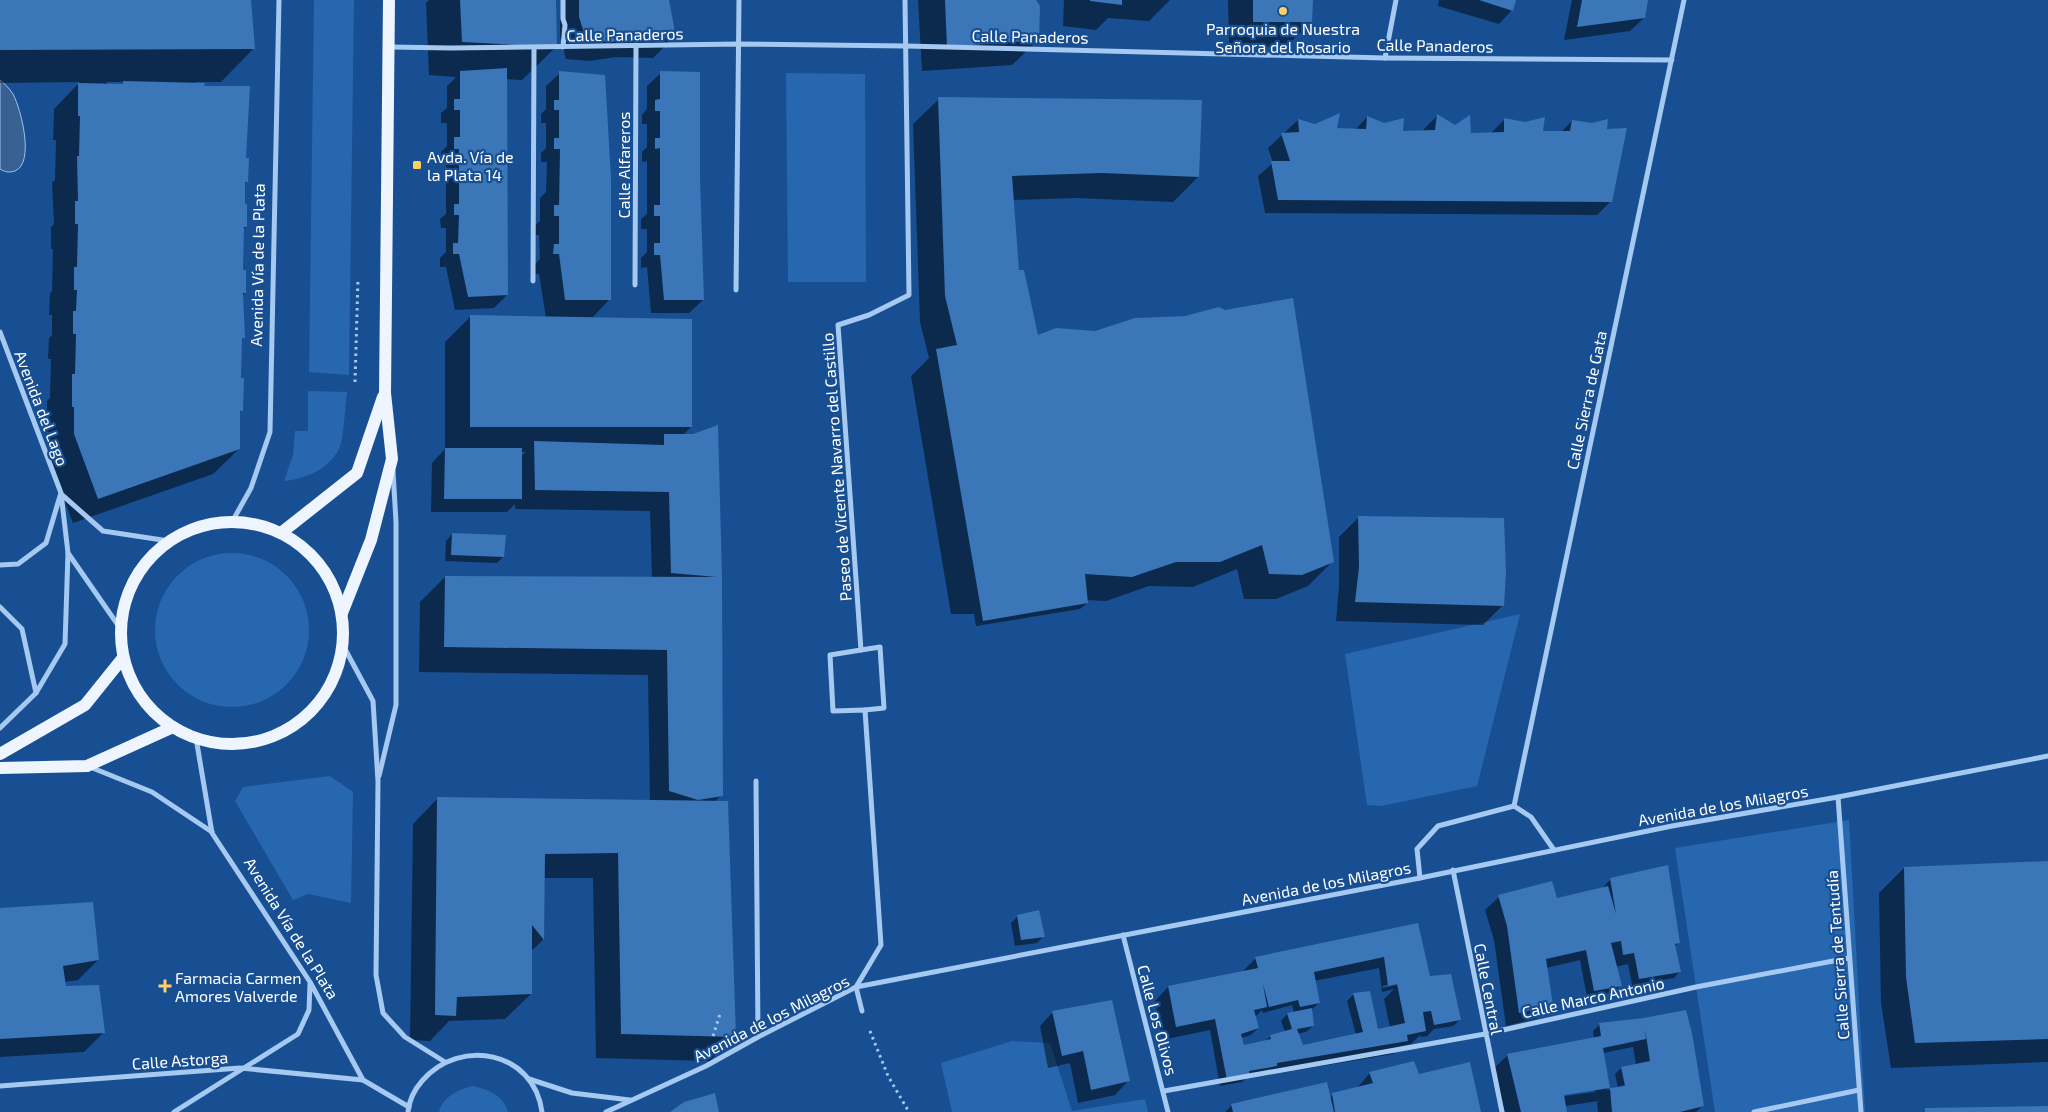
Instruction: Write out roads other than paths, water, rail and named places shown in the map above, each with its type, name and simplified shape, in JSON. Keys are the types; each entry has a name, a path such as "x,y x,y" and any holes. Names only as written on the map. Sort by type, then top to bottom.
{"main road":[{"path":"342,613 371,540 392,459 384,392 389,0"},
{"path":"281,533 357,473 384,392"},
{"path":"232,522 257,524 281,533 304,548 323,568 336,592 342,613 344,649 327,691 308,714 283,731 255,741 225,743 196,738 173,727 154,712 139,694 122,659 120,628 124,606 140,570 153,554 169,541 189,531 210,524 232,522"},
{"path":"0,754 85,705 122,659"},
{"path":"0,768 87,766 173,727"}],"street":[{"name":"Avenida Vía de la Plata","path":"232,522 251,488 270,432 279,0"},
{"path":"563,0 562,19 565,25 563,47"},
{"path":"736,290 739,0"},
{"name":"Paseo de Vicente Navarro del Castillo","path":"861,650 838,324 869,315 909,295 905,0"},
{"path":"1385,58 1396,0"},
{"name":"Calle Sierra de Gata","path":"1514,806 1684,0"},
{"name":"Calle Panaderos","path":"389,47 534,48 739,44 906,46 1385,58 1672,60"},
{"name":"Calle Alfareros","path":"635,286 636,46"},
{"path":"533,281 534,48"},
{"name":"Avenida del Lago","path":"0,332 61,493 68,553 120,628"},
{"path":"378,781 396,706 396,522 392,459"},
{"path":"0,565 18,564 46,543 61,493"},
{"name":"Avenida del Lago","path":"61,493 103,531 169,541"},
{"path":"0,728 36,693 65,644 68,553"},
{"path":"0,607 22,629 36,693"},
{"path":"880,647 884,708 865,710 833,711 830,655 880,647"},
{"path":"344,649 374,701 378,781 376,974 383,1013 405,1038 445,1062"},
{"path":"862,1011 856,987 881,945 865,710"},
{"name":"Avenida Vía de la Plata","path":"196,738 212,833 310,982 363,1080"},
{"name":"Avenida de los Milagros","path":"606,1112 706,1066 856,987 1420,878 1672,826 1838,797 2048,756"},
{"path":"87,766 152,792 212,833"},
{"path":"756,781 758,1037"},
{"name":"Calle Sierra de Tentudía","path":"1838,797 1861,1112"},
{"path":"1420,878 1417,849 1438,826 1514,806 1531,817 1554,850"},
{"name":"Calle Central","path":"1453,870 1502,1112"},
{"name":"Calle Los Olivos","path":"1123,935 1168,1112"},
{"name":"Calle Marco Antonio","path":"1164,1091 1485,1034 1696,987 1849,958"},
{"name":"Calle Astorga","path":"0,1086 240,1068 298,1034 309,1010 310,982"},
{"path":"174,1112 240,1068 363,1080 409,1109 416,1088 429,1073 445,1062 463,1056 481,1055 498,1058 514,1066 528,1078 536,1092 542,1112"},
{"path":"528,1078 572,1093 630,1100"},
{"path":"1754,1112 1859,1090"}],"place":[{"name":"Parroquia de Nuestra Señora del Rosario","path":"1283,11"},
{"name":"Avda. Vía de la Plata 14","path":"417,165"},
{"name":"Farmacia Carmen Amores Valverde","path":"165,986"}]}
